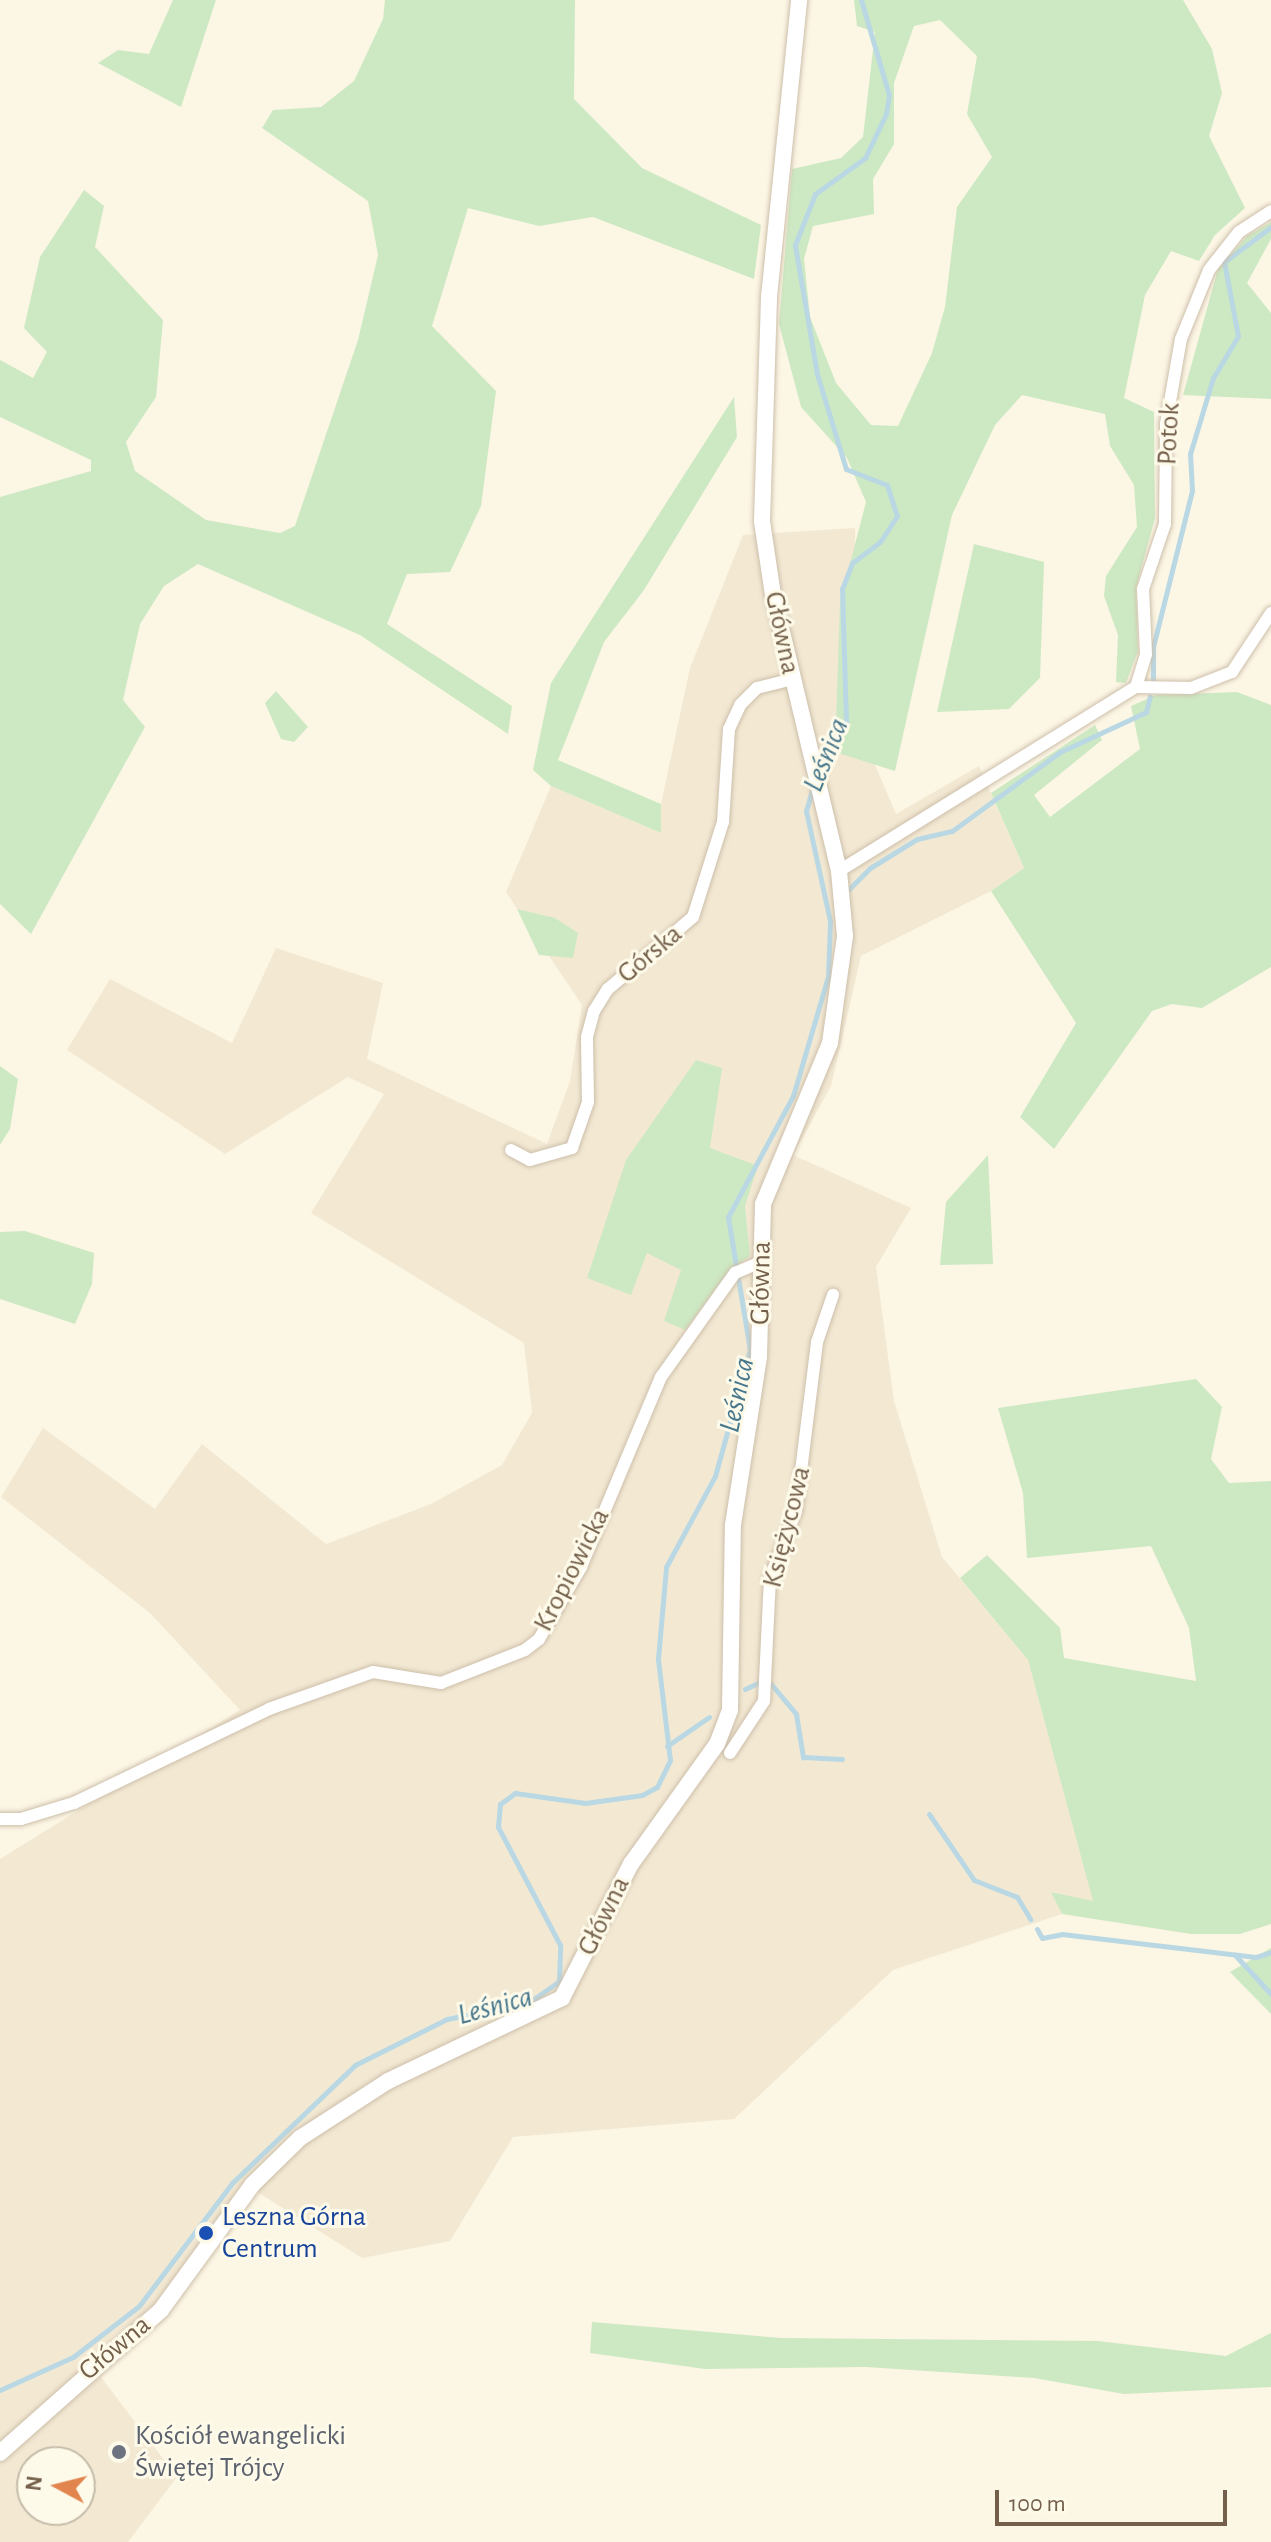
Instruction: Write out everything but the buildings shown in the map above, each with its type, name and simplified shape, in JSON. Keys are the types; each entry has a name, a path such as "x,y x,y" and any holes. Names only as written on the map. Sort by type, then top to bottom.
{"street":[{"name":"Główna","path":"0,2453 161,2310 252,2185 300,2138 388,2081 562,1998 631,1864 717,1744 730,1710 733,1525 759,1357 763,1204 830,1043 845,936 839,871 792,679 762,521 762,440 781,148 799,0"},
{"name":"Potok","path":"1136,687 1146,654 1143,589 1165,524 1166,424 1181,339 1209,270 1239,232 1271,211"},
{"path":"839,871 1136,687 1191,688 1232,672 1271,613"},
{"name":"Górska","path":"511,1150 530,1160 572,1148 588,1102 587,1037 594,1011 608,989 693,917 723,822 729,729 757,688 792,679"},
{"name":"Kropiowicka","path":"0,1819 21,1819 74,1803 269,1709 373,1672 441,1683 525,1650 539,1639 581,1567 661,1377 735,1273 761,1262"},
{"name":"Księżycowa","path":"730,1753 764,1701 770,1578 796,1511 817,1342 833,1295"}],"shaded area":[{"path":"855,528 857,722 896,814 979,766 1024,868 991,891 861,956 831,1086 793,1155 911,1208 876,1267 894,1401 942,1557 1028,1660 1094,1902 1052,1892 1062,1914 893,1970 734,2119 513,2137 450,2241 362,2258 246,2185 160,2300 88,2360 177,2477 128,2542 0,2542 0,1859 240,1710 150,1613 1,1497 43,1428 155,1509 202,1444 326,1544 431,1504 502,1465 532,1413 524,1343 311,1213 384,1094 348,1077 225,1154 67,1050 110,979 232,1043 276,948 383,983 367,1059 547,1144 570,1081 582,1005 506,892 551,786 661,833 661,804 690,668 743,535"}],"green space":[{"path":"173,0 216,0 181,107 98,63 118,50 149,54"},
{"path":"385,0 575,0 574,99 642,168 761,225 754,279 593,217 539,226 468,208 432,326 496,391 481,506 450,572 407,574 387,624 512,706 508,734 360,635 198,564 164,586 140,624 123,700 145,727 31,934 0,904 0,497 91,471 91,460 0,417 0,360 33,378 47,352 24,328 40,257 84,190 104,206 95,247 163,320 156,397 126,442 135,471 206,520 280,533 295,526 358,340 378,255 368,201 262,128 273,110 321,107 354,81 383,19"},
{"path":"854,0 1183,0 1212,49 1222,93 1209,136 1245,208 1215,235 1199,261 1171,251 1145,295 1124,398 1154,412 1155,518 1136,588 1138,651 1126,683 1116,682 1118,635 1104,596 1106,576 1137,527 1134,485 1110,446 1105,414 1022,395 995,425 952,515 895,771 835,752 840,602 866,502 847,458 801,407 779,324 792,169 841,158 863,137 875,32 857,26","holes":["940,20 977,56 967,114 992,157 957,207 945,307 932,353 898,426 871,425 836,383 810,317 804,259 813,226 874,214 873,179 894,144 894,83 914,26"]},
{"path":"1271,222 1271,239 1247,283 1271,313 1271,399 1183,395 1218,269 1247,236"},
{"path":"734,397 737,437 644,590 604,642 558,760 661,804 661,833 551,786 533,770 551,683"},
{"path":"974,544 1044,562 1040,678 1009,709 937,712"},
{"path":"276,691 308,727 294,742 281,739 265,703"},
{"path":"1237,692 1271,705 1271,967 1202,1008 1172,1004 1152,1011 1054,1149 1020,1117 1076,1023 991,891 1024,868 991,793 1095,725 1102,740 1034,795 1050,817 1140,749 1131,706 1156,695"},
{"path":"517,909 555,918 578,933 573,958 539,955"},
{"path":"696,1060 722,1068 710,1148 758,1166 745,1206 750,1256 728,1272 685,1330 664,1321 681,1270 647,1253 631,1295 587,1278 626,1160"},
{"path":"0,1066 18,1079 10,1129 0,1145"},
{"path":"988,1155 993,1264 940,1265 946,1202"},
{"path":"25,1231 94,1253 92,1284 75,1324 0,1299 0,1232"},
{"path":"1196,1379 1222,1407 1211,1459 1229,1483 1271,1481 1271,1924 1240,1934 1191,1934 1062,1914 1051,1892 1093,1901 1028,1660 960,1578 987,1555 1060,1628 1064,1658 1196,1681 1189,1628 1151,1546 1027,1558 1023,1493 998,1408"},
{"path":"1271,1948 1271,2014 1230,1972"},
{"path":"592,2322 781,2338 1098,2341 1226,2356 1271,2333 1271,2387 1124,2394 1034,2378 866,2367 705,2369 590,2353"}],"waterway":[{"name":"Leśnica","path":"819,773 846,722 842,589 852,563 880,542 897,516 887,485 846,469 817,374 795,245 815,194 865,158 886,114 889,95 861,0"},
{"path":"1153,684 1153,647 1192,491 1190,454 1213,378 1238,336 1224,262 1271,227"},
{"path":"846,892 870,868 917,839 952,831 1060,752 1146,712 1150,696"},
{"name":"Leśnica","path":"0,2390 73,2357 139,2306 232,2183 355,2065 447,2019 528,2003 559,1981 560,1945 498,1827 500,1804 515,1793 585,1803 642,1795 657,1787 670,1760 658,1659 666,1567 715,1476 750,1350 728,1217 793,1096 828,976 830,921 806,811 813,786"},
{"path":"745,1689 760,1682"},
{"path":"771,1684 796,1714 803,1757 842,1759"},
{"path":"667,1746 709,1717"},
{"path":"929,1814 974,1880 1017,1897 1030,1919"},
{"path":"1037,1929 1042,1938 1062,1934 1256,1957 1271,1952"},
{"path":"1235,1955 1271,1994"}],"place":[{"name":"Leszna Górna Centrum","path":"206,2233"},
{"name":"Kościół ewangelicki Świętej Trójcy","path":"119,2452"}]}
